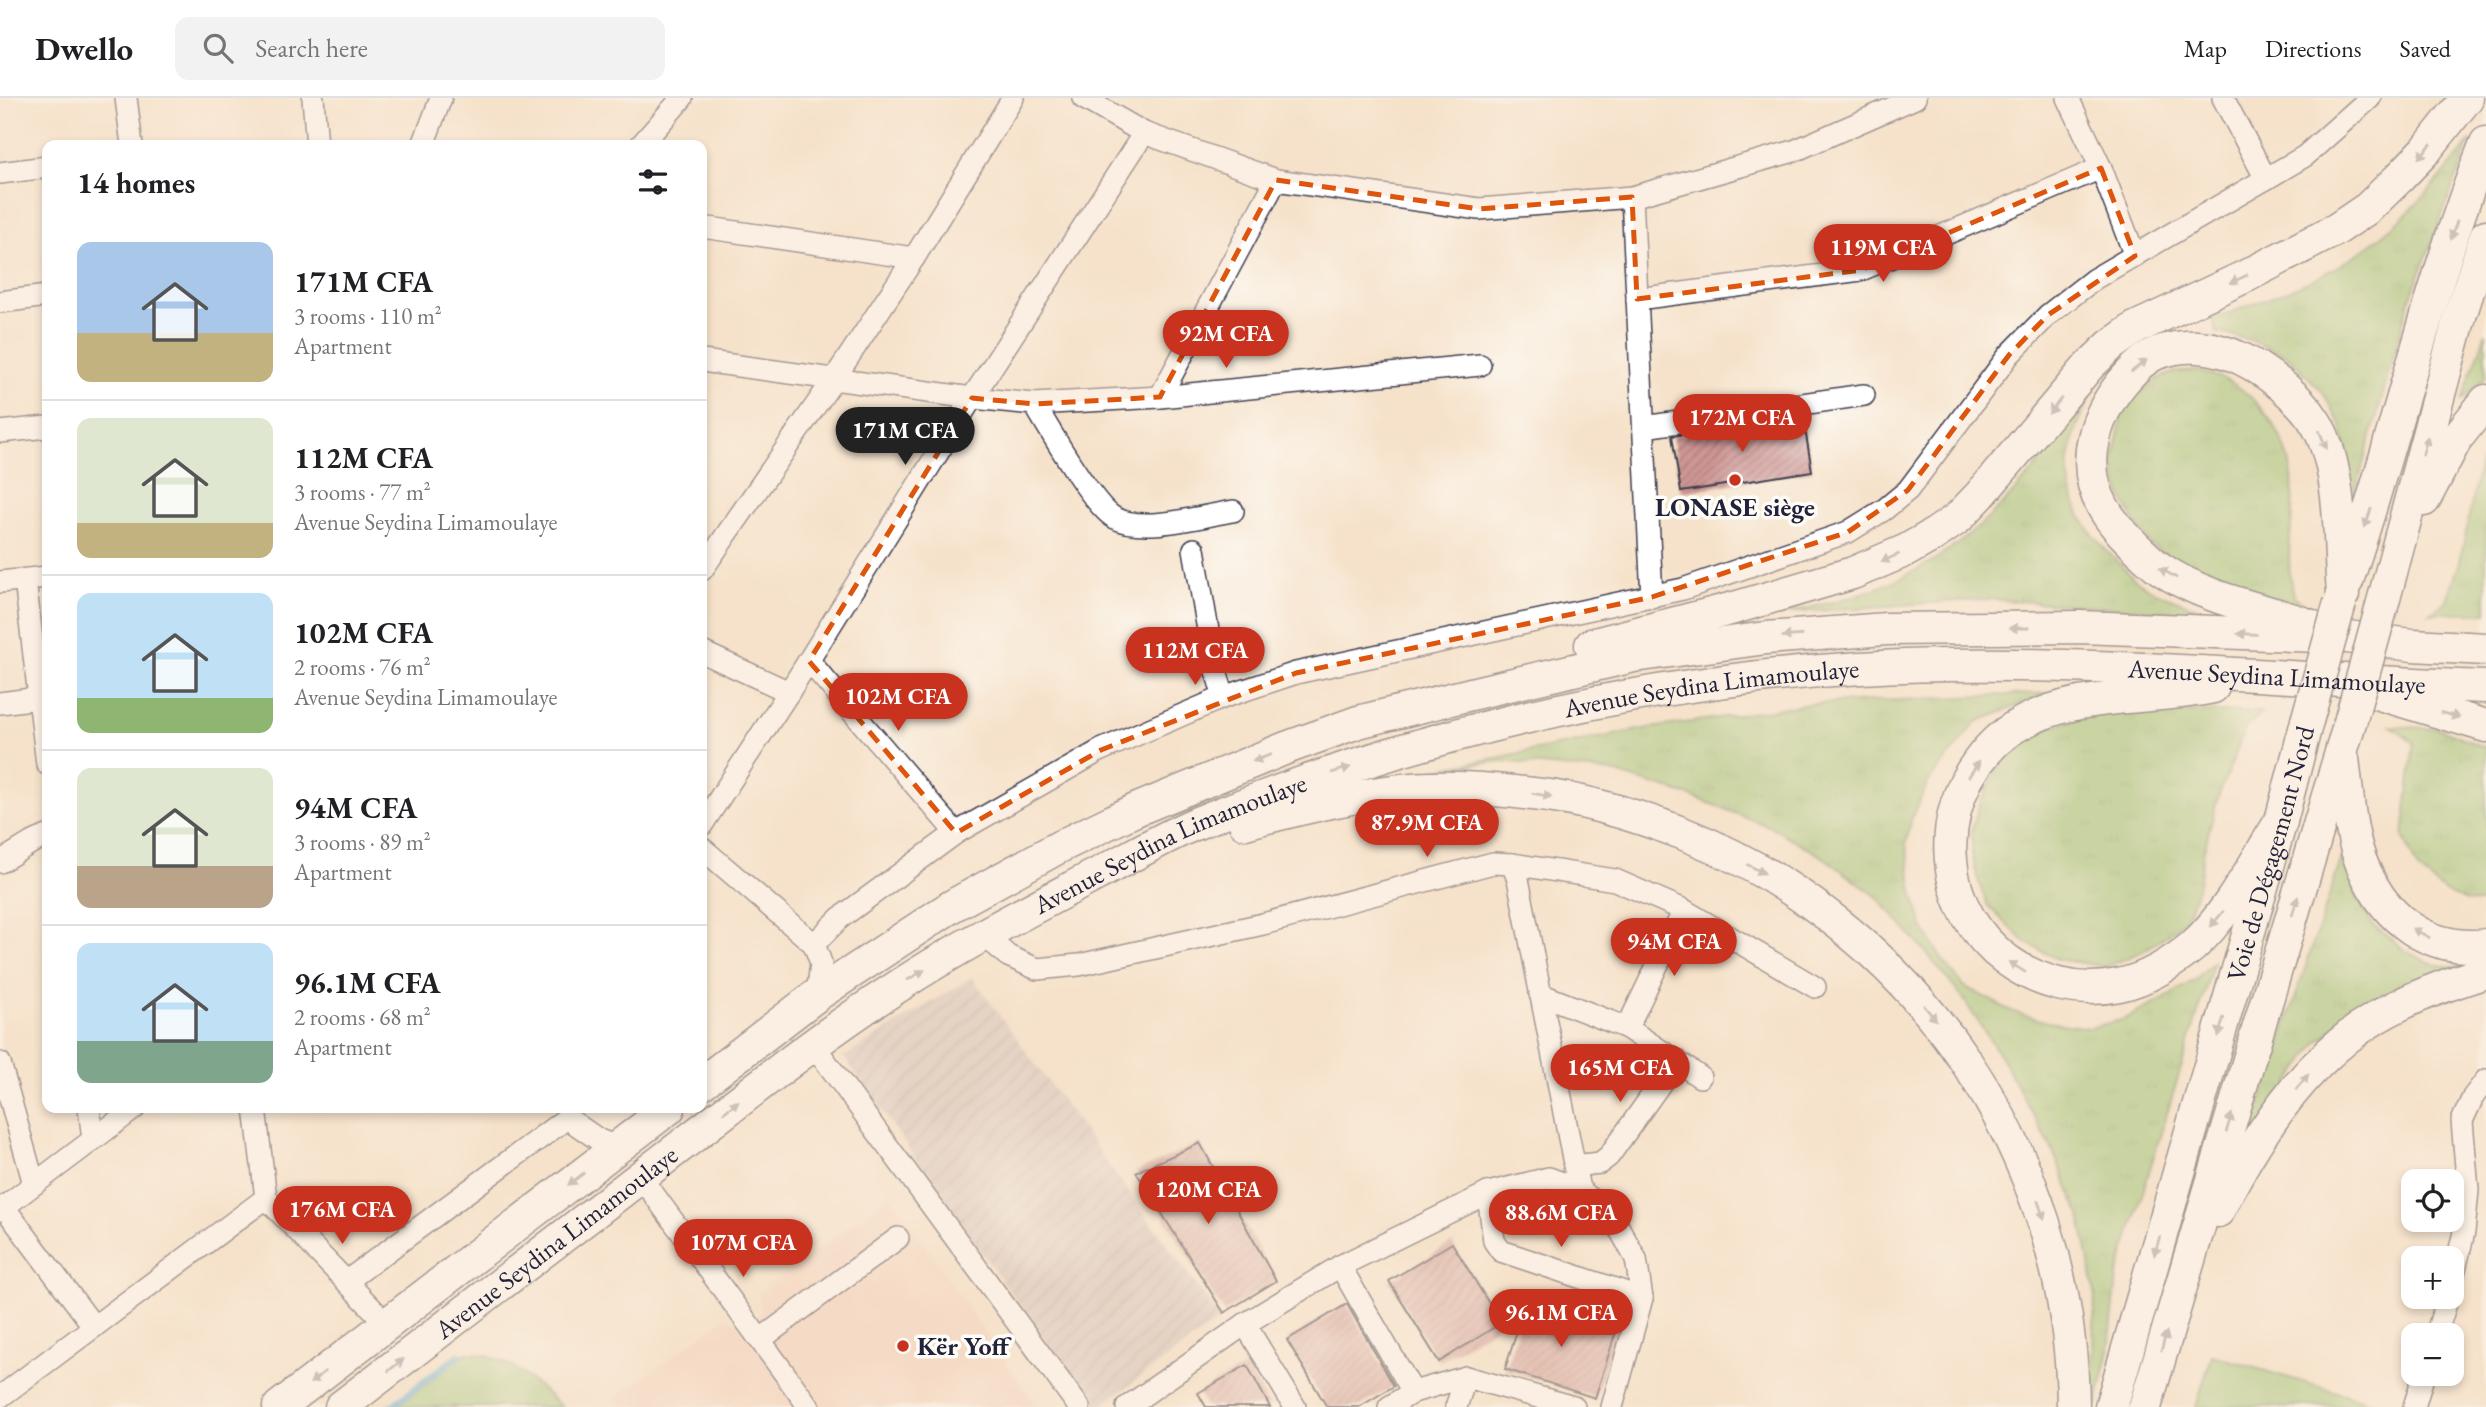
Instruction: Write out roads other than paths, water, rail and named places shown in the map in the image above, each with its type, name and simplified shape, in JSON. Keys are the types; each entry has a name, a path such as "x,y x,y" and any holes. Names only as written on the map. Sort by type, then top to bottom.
{"highway":[{"path":"1359,722 1559,654 1734,608 1853,573 1907,550 1958,518 2089,366 2111,345 2135,328 2337,229 2368,208 2426,150 2467,98"},
{"name":"Voie de Dégagement Nord","path":"2111,1407 2281,821 2342,598 2373,505 2438,277 2486,142"},
{"name":"Voie de Dégagement Nord","path":"2145,1407 2342,750 2460,316 2486,236"},
{"path":"2342,598 2333,468 2322,436 2308,412 2286,389 2262,370 2237,355 2210,347 2183,348 2156,354 2134,369 2113,392 2098,419 2092,443 2094,477 2102,506 2118,530 2159,569 2190,585 2226,600 2347,637"},
{"path":"2398,551 2456,439 2486,401"},
{"name":"Avenue Seydina Limamoulaye","path":"707,1079 817,995 952,906 1059,847 1133,811 1216,776 1359,722 1634,656 1766,638 1885,629 2066,628 2347,637 2413,645 2486,649"},
{"path":"2413,645 2486,630"},
{"name":"Avenue Seydina Limamoulaye","path":"341,1407 813,1044 898,986 984,935 1192,825 1317,778 1438,740 1532,716 1637,694 1844,670 1943,665 2053,665 2486,687"},
{"path":"2260,676 2164,695 2098,699 2067,704 2011,729 1990,747 1972,771 1959,795 1952,818 1949,843 1954,887 1964,912 1978,933 1997,954 2015,967 2058,985 2083,989 2119,985 2139,979 2178,958 2195,944 2220,915 2281,821"},
{"path":"2339,681 2486,726"},
{"path":"2342,750 2353,830 2363,868 2378,896 2398,919 2419,933 2444,944 2470,947 2486,944"},
{"path":"1095,876 1247,822 1361,797 1434,788 1535,794 1599,806 1655,823 1709,844 1779,881 1849,932 1904,983 1948,1034 1989,1096 2016,1148 2045,1223 2058,1272 2069,1339 2073,1407"},
{"path":"2180,1287 2234,1178 2286,1102 2336,1046 2376,1018 2445,985 2486,972"},
{"name":"Avenue Seydina Limamoulaye","path":"279,1407 662,1113"}],"street":[{"path":"126,98 131,140"},
{"path":"313,98 317,140"},
{"path":"425,140 441,98"},
{"path":"645,140 682,98"},
{"path":"707,563 834,379 1013,98"},
{"path":"1083,98 1144,133 1276,180 1479,209 1632,197 1794,151 1915,98"},
{"path":"2068,98 2101,168 2135,256"},
{"path":"2223,98 2266,179"},
{"path":"814,944 840,918 956,833 1101,750 1224,697 1296,673 1683,589 1847,532 1885,509 1908,490 2009,355 2048,315 2094,279 2305,156 2370,98"},
{"path":"707,817 809,661 972,398 1144,133"},
{"path":"0,173 42,168"},
{"path":"1637,299 1861,270 2101,168"},
{"path":"1160,397 1276,180"},
{"path":"1632,197 1652,597"},
{"path":"707,228 914,257"},
{"path":"0,302 42,297"},
{"path":"707,362 1034,404 1160,397 1480,365"},
{"path":"1644,427 1864,395"},
{"path":"1034,404 1097,503 1115,518 1133,523 1166,524 1233,511"},
{"path":"0,432 42,428"},
{"path":"1194,549 1214,665 1224,697"},
{"path":"0,582 42,578"},
{"path":"25,580 42,723"},
{"path":"707,654 789,692"},
{"path":"809,661 956,833"},
{"path":"0,703 39,698"},
{"path":"0,862 42,838"},
{"path":"707,852 814,944 821,963 817,995"},
{"path":"984,935 1008,956 1037,969 1079,965 1263,924 1493,863 1512,864 1615,880 1684,910 1815,987"},
{"path":"1512,864 1518,879 1579,1189"},
{"path":"1627,1028 1684,910"},
{"path":"1540,994 1627,1028 1700,1077"},
{"path":"813,1044 1079,1407"},
{"path":"1574,1166 1600,1163 1609,1156 1677,1060"},
{"path":"0,1062 34,1184"},
{"path":"2461,1246 2468,1190 2461,1135 2462,1121 2473,1097 2486,1080"},
{"path":"90,1113 93,1139"},
{"path":"94,1327 2,1209 128,1113"},
{"path":"256,1113 266,1198 387,1324"},
{"path":"347,1281 567,1118 599,1140 617,1147"},
{"path":"2465,1155 2486,1167"},
{"path":"641,1177 810,1407"},
{"path":"1127,1407 1245,1324 1340,1266 1488,1193 1549,1178 1579,1189 1614,1219 1636,1259 1643,1298 1612,1407"},
{"path":"1488,1193 1494,1241 1501,1251 1643,1298"},
{"path":"0,1397 266,1198"},
{"path":"761,1339 898,1238"},
{"path":"1340,1266 1413,1392"},
{"path":"1245,1324 1295,1407"},
{"path":"1456,1407 1466,1377"},
{"path":"1389,1407 1413,1392 1466,1377 1574,1407"},
{"path":"2414,1407 2420,1386"}],"waterway":[{"path":"391,1407 459,1355"}],"place":[{"name":"LONASE siège","path":"1735,480"},
{"name":"Kër Yoff","path":"903,1346"}]}
